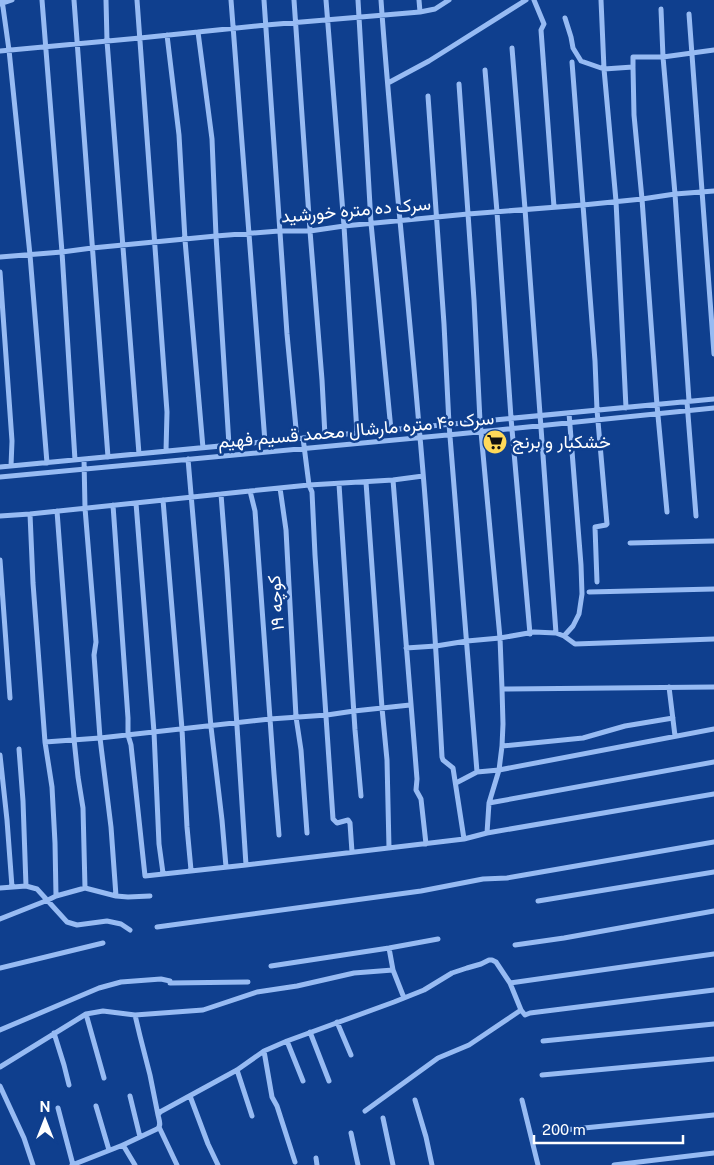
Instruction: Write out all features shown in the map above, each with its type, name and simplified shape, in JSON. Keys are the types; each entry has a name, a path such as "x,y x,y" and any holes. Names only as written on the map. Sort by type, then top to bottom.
{"street":[{"path":"12,0 2,2 9,50 30,255 47,463"},
{"path":"42,0 62,252 75,460"},
{"path":"74,0 108,457"},
{"path":"106,0 107,41 139,454"},
{"path":"137,0 167,412 166,451"},
{"path":"231,0 265,442"},
{"path":"264,0 279,231 297,439"},
{"path":"294,0 325,436"},
{"path":"326,0 344,226 357,433"},
{"path":"358,0 371,223 391,430"},
{"path":"381,0 420,427 442,757 453,768 464,839"},
{"path":"419,0 420,12"},
{"path":"0,51 420,12 435,9 449,0"},
{"path":"388,83 429,61 526,0"},
{"path":"534,0 544,24 541,30 554,207"},
{"path":"601,0 604,68 616,201 626,408"},
{"path":"662,10 663,57 675,194 696,516"},
{"path":"690,14 714,354"},
{"path":"565,18 573,48 581,60 604,68 633,67"},
{"path":"198,32 212,139 229,445"},
{"path":"167,35 179,135 185,240 203,448"},
{"path":"512,48 556,634"},
{"path":"667,512 634,115 633,57 663,57 714,50"},
{"path":"572,62 607,524 594,527 597,582"},
{"path":"485,70 511,418 530,634"},
{"path":"459,84 474,300 480,422 500,638 504,724 499,770 489,803 487,833"},
{"path":"428,96 449,424 477,772"},
{"name":"سرک ده متره خورشید","path":"0,257 216,236 279,231 310,231 371,223 583,205 714,191"},
{"path":"0,272 12,441 11,466"},
{"name":"سرک ۴۰ متره مارشال محمد قسیم فهیم","path":"0,467 714,399"},
{"name":"سرک ۴۰ متره مارشال محمد قسیم فهیم","path":"0,476 420,438 714,408"},
{"path":"564,636 573,626 579,614 582,594 582,565 569,413"},
{"path":"303,438 309,485 312,492 320,643 324,702 327,715 333,819 337,823 348,820 350,822 352,852"},
{"path":"84,459 85,508 96,642 94,655 100,738 111,827 116,896"},
{"path":"188,459 211,726 226,867"},
{"path":"0,516 309,485 393,480 423,476"},
{"path":"393,480 416,790 421,799 426,844"},
{"path":"366,482 387,760 388,848"},
{"path":"339,484 361,796"},
{"name":"کوچه ۱۹","path":"280,488 286,530 296,717 301,750 307,833"},
{"path":"250,491 255,511 279,835"},
{"path":"221,494 246,865"},
{"path":"163,500 182,730 191,870"},
{"path":"136,503 154,732 159,844 163,873"},
{"path":"112,505 128,735 131,745 144,876 464,839 487,833 714,794"},
{"path":"57,511 74,739 83,808 85,888"},
{"path":"30,514 33,583 45,742 52,787 56,896"},
{"path":"630,543 714,541"},
{"path":"0,560 10,698"},
{"path":"589,592 714,589"},
{"path":"406,648 500,638 534,632 564,636 575,644 714,638"},
{"path":"669,687 676,736"},
{"path":"502,689 714,687"},
{"path":"45,742 182,730 410,705"},
{"path":"502,746 583,738 625,726 673,718"},
{"path":"456,783 477,772 499,770 714,729"},
{"path":"19,748 26,886"},
{"path":"0,755 12,887"},
{"path":"489,803 714,762"},
{"path":"157,927 421,891 483,878 507,878 714,842"},
{"path":"538,902 714,872"},
{"path":"0,888 26,886 37,889 67,922 84,925 107,921 121,924 130,930"},
{"path":"0,920 56,896 85,888 116,896 150,896"},
{"path":"515,945 714,911"},
{"path":"271,966 438,939"},
{"path":"0,968 103,943"},
{"path":"389,948 393,970 404,998"},
{"path":"510,983 714,954"},
{"path":"158,1115 165,1109 237,1070 264,1051 424,990 452,973 489,960 496,962 510,983 525,1015 714,990"},
{"path":"0,1067 86,1014 103,1010 135,1015 203,1010 257,992 296,986 354,973 393,970"},
{"path":"0,1030 99,988 121,982 161,979 170,981 170,983 248,982"},
{"path":"365,1111 438,1058 469,1045 521,1010"},
{"path":"86,1014 104,1078"},
{"path":"135,1015 150,1075 159,1127 177,1165"},
{"path":"338,1022 351,1055"},
{"path":"542,1041 714,1024"},
{"path":"310,1032 329,1081"},
{"path":"54,1033 69,1085"},
{"path":"287,1041 303,1081"},
{"path":"264,1051 272,1097 277,1106 296,1162"},
{"path":"542,1075 714,1059"},
{"path":"237,1070 252,1116"},
{"path":"0,1086 24,1138 33,1165"},
{"path":"130,1096 140,1137"},
{"path":"190,1096 218,1165"},
{"path":"414,1100 426,1137 432,1165"},
{"path":"522,1100 538,1165"},
{"path":"96,1106 109,1150"},
{"path":"58,1108 73,1165 123,1145 159,1127"},
{"path":"544,1132 714,1115"},
{"path":"383,1118 393,1165"},
{"path":"351,1133 358,1165"},
{"path":"123,1145 135,1165"},
{"path":"614,1165 714,1153"},
{"path":"316,1158 318,1165"},
{"path":"86,1160 89,1165"}],"place":[{"name":"خشکبار و برنج","path":"495,442"}]}
